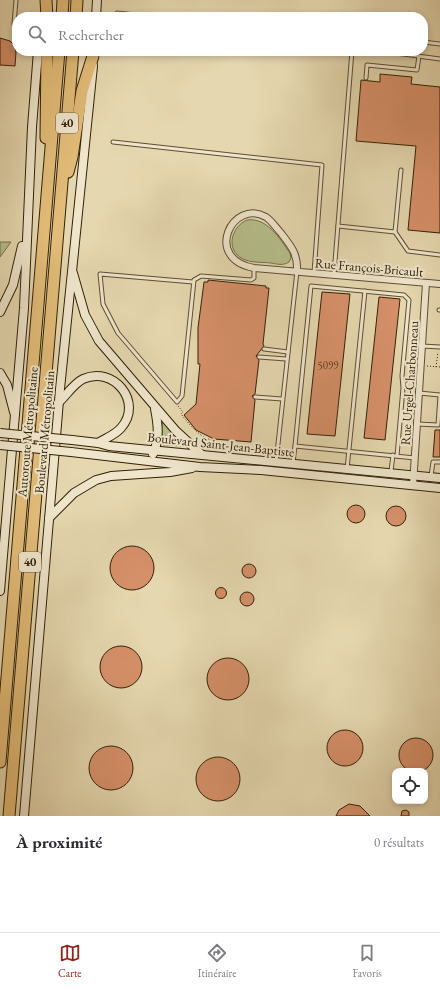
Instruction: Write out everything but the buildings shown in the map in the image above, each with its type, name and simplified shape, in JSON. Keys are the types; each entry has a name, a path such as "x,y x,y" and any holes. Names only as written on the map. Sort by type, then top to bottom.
{"highway":[{"path":"44,0 45,12"},
{"path":"62,12 63,0"},
{"path":"76,12 77,0"},
{"path":"47,56 45,131 49,178"},
{"name":"Autoroute Métropolitaine","path":"0,762 59,56"},
{"name":"Autoroute Métropolitaine","path":"9,816 73,56"},
{"path":"61,195 72,156 82,91 92,56"}],"main road":[{"path":"42,12 44,0"},
{"path":"96,12 97,0"},
{"path":"0,591 16,421 25,294 28,198 38,56"},
{"name":"Boulevard Métropolitain","path":"24,816 58,403 91,92 93,56"},
{"path":"0,312 12,288 18,267 28,198"},
{"path":"72,269 85,316 95,335 179,435 201,454"},
{"path":"0,373 7,385 16,421"},
{"path":"58,403 76,384 87,378 105,377 120,385 128,399 128,416 117,432 98,443"},
{"path":"150,460 155,450 158,430 155,408"},
{"name":"Boulevard Saint-Jean-Baptiste","path":"0,433 98,443 109,446 436,478"},
{"name":"Boulevard Saint-Jean-Baptiste","path":"0,445 150,460 200,467 261,470 440,488"},
{"path":"49,518 79,488 96,480 128,474 170,472 200,467"},
{"path":"0,510 6,520"}],"street":[{"name":"Rue François-Bricault","path":"297,271 295,251 273,223 262,215 250,214 238,219 230,226 226,244 231,256 237,262 245,266 254,268 440,284"},
{"name":"Rue Urgel-Charbonneau","path":"413,485 426,283"}],"lane":[{"path":"15,12 16,0"},
{"path":"428,43 440,44"},
{"path":"334,274 352,56"},
{"path":"366,78 367,65 417,70 419,56 440,59"},
{"path":"113,142 322,165 314,273"},
{"path":"401,170 396,232 408,251 440,255"},
{"path":"338,226 396,232"},
{"path":"193,282 100,274 103,304 118,333 177,402 182,396 193,282 200,276 251,280 254,278 254,268"},
{"path":"276,462 286,359 297,271"},
{"path":"292,463 311,286 404,295 409,300 397,456"},
{"path":"347,469 365,292"},
{"path":"422,346 440,348"},
{"path":"264,349 288,352"},
{"path":"259,357 286,359"},
{"path":"417,424 439,425 440,395 419,393"},
{"path":"255,397 282,399"},
{"path":"295,446 415,458"},
{"path":"391,473 393,455"},
{"path":"436,478 432,462 440,462"}],"path":[{"path":"436,367 437,355"},
{"path":"427,366 440,367"},
{"path":"178,406 183,412 181,414 194,430 212,441 217,441 216,450"}],"green space":[{"path":"247,220 261,222 272,230 290,253 291,258 289,262 280,264 253,262 243,259 237,255 232,245 232,239 237,228 241,223"},
{"path":"0,242 11,242 0,257"},
{"path":"164,423 184,444 183,446 163,445 160,442 162,424"}]}
